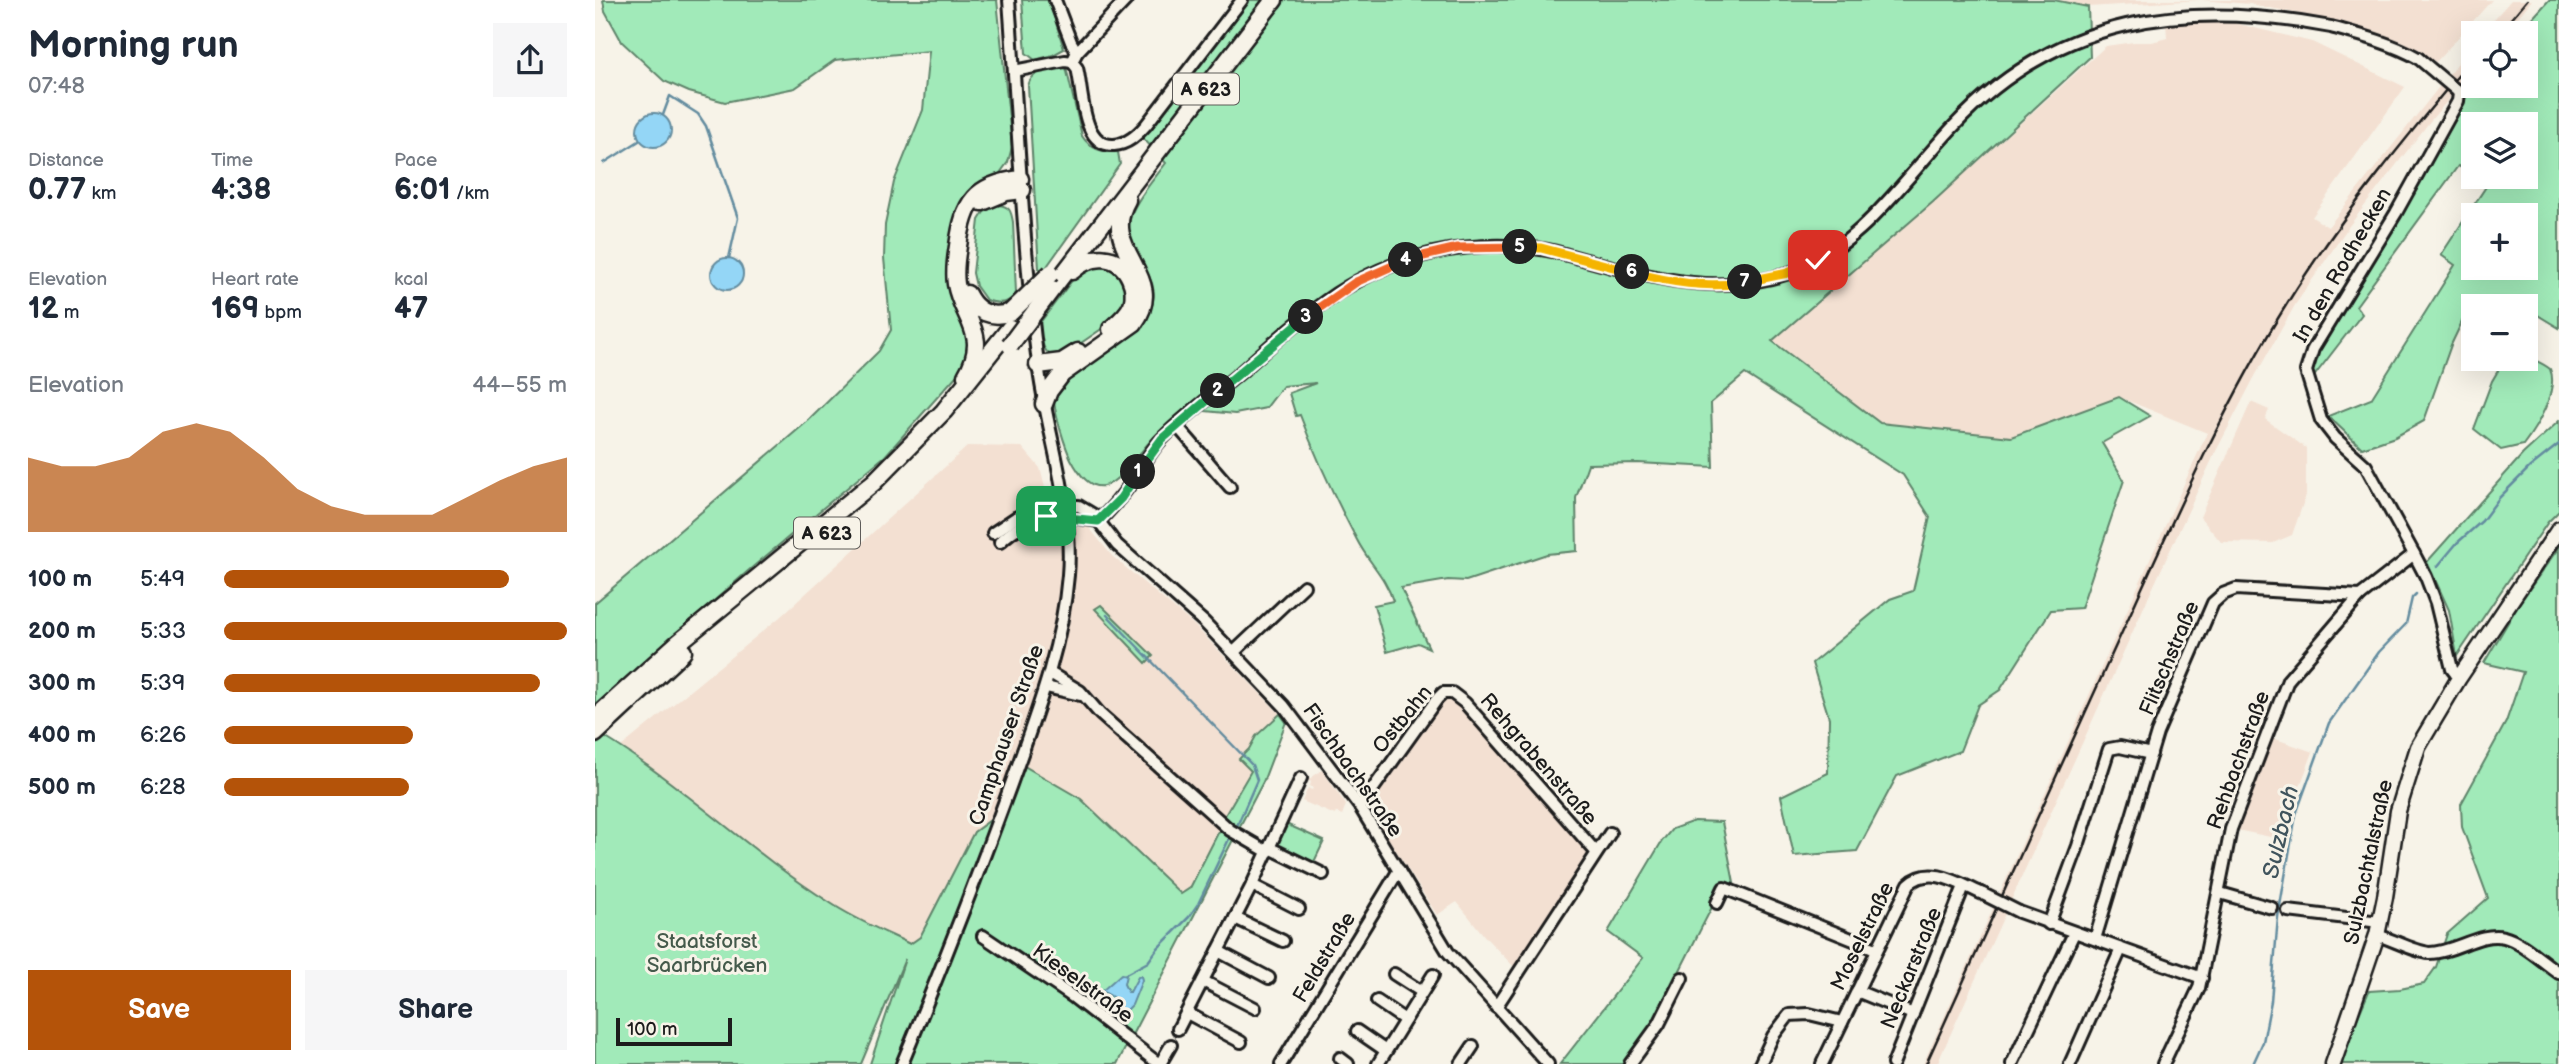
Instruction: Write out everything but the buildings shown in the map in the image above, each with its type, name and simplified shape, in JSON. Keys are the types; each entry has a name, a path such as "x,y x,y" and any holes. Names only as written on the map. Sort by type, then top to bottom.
{"highway":[{"name":"A 623","path":"595,734 694,643 881,489 951,418 1010,345 1053,276 1262,0"},
{"name":"A 623","path":"1053,276 1147,166 1274,0"},
{"name":"A 623","path":"1062,374 1116,337 1134,323 1140,314 1145,297 1144,288 1123,247 1119,230 1124,205 1147,166"},
{"path":"944,411 971,369 975,353 974,326 958,293 956,282 961,222 968,205 979,193 1002,181 1021,185"},
{"path":"1021,185 990,197 977,206 969,223 965,256 966,290 975,306 989,314 1011,320 1053,276 1083,263 1106,258 1124,268 1132,283 1134,298 1126,314 1099,338 1062,362 1039,369"},
{"name":"A 623","path":"595,718 678,643 874,482 944,411 1011,320"},
{"path":"1039,369 1053,376 1062,374"},
{"path":"1044,404 1049,391 1062,374"}],"main road":[{"name":"Sulzbachtalstraße","path":"2333,1064 2378,929 2404,786 2418,747 2459,678 2559,529"}],"street":[{"name":"Camphauser Straße","path":"902,1064 937,979 1051,673 1060,635 1069,572 1064,504 1039,369 1021,185 1009,0"},
{"path":"1055,0 1075,57 1090,132 1100,143 1115,145 1122,144 1136,135 1146,125 1242,0"},
{"path":"1014,71 1075,57 1126,0"},
{"name":"In den Rodhecken","path":"1177,426 1325,302 1356,282 1413,257 1479,247 1541,248 1670,281 1716,285 1788,273 1837,248 1873,218 1954,125 2036,56 2091,30 2130,18 2175,10 2226,9 2292,16 2405,50 2458,91 2458,101 2396,213 2313,349 2305,371 2321,420 2335,438 2366,466 2426,577 2436,603 2452,669 2459,678"},
{"path":"1064,504 1039,508 1017,517 997,538 1026,522 1046,516 1098,521 1121,498 1153,450 1177,426 1230,487"},
{"path":"1039,508 1050,500 1058,473"},
{"name":"Fischbachstraße","path":"1064,504 1087,509 1117,545 1234,652 1284,706 1360,807 1448,952 1548,1064"},
{"name":"Rehbachstraße","path":"2163,1064 2202,978 2231,830 2288,680 2360,596 2414,554"},
{"path":"1234,652 1304,586"},
{"name":"Flitschstraße","path":"2095,939 2165,713 2213,603 2223,594 2236,589 2360,596"},
{"path":"1051,673 1063,679 1083,696 1230,830 1323,874"},
{"path":"1046,687 1083,696"},
{"name":"Ostbahn","path":"1360,807 1437,699 1443,692 1452,692"},
{"name":"Rehgrabenstraße","path":"1452,692 1465,703 1596,852"},
{"path":"2049,923 2078,846 2109,749 2120,747 2151,754"},
{"path":"1178,1029 1252,885 1301,778"},
{"name":"Rehgrabenstraße","path":"1496,1007 1610,832"},
{"name":"Feldstraße","path":"1281,1064 1399,870"},
{"name":"Moselstraße","path":"1822,1064 1903,892 1916,878 1932,874 1964,886"},
{"path":"1252,885 1299,909"},
{"path":"1964,886 2019,912 2202,978"},
{"name":"Neckarstraße","path":"1893,1064 1964,886"},
{"path":"1717,903 1724,888 1876,949"},
{"path":"2220,892 2272,908"},
{"path":"2288,911 2378,929 2427,953 2501,936 2514,940 2559,973"},
{"path":"1235,918 1283,941"},
{"path":"2012,1064 2074,933"},
{"name":"Kieselstraße","path":"983,936 1073,997 1160,1064"},
{"path":"2070,1064 2121,949"},
{"path":"1219,951 1269,978"},
{"path":"1394,974 1422,992"},
{"path":"1377,1064 1433,975"},
{"path":"1630,1064 1659,1024 1682,978"},
{"path":"1203,981 1255,1008"},
{"path":"1857,991 1913,1014"},
{"path":"1377,1001 1405,1020"},
{"path":"1188,1013 1241,1042"},
{"name":"Moselstraße","path":"1760,1064 1773,1036 1789,1015 1809,1014 1842,1022"},
{"path":"1357,1031 1386,1051"},
{"path":"1160,1064 1171,1045"},
{"path":"1461,1064 1473,1045"}],"shaded area":[{"path":"2054,0 2201,0 2088,7"},
{"path":"2201,0 2492,0 2473,21 2461,21 2461,34 2436,62 2404,42 2331,20 2250,4"},
{"path":"2511,0 2532,0 2515,21 2493,21"},
{"path":"2213,18 2312,42 2405,87 2312,217 2328,227 2461,59 2461,85 2349,226 2295,305 2254,378 2215,453 1937,1064 1923,1064 2207,433 2119,397 2011,438 1880,423 1771,342 1933,202 2106,46 2167,38 2166,22"},
{"path":"2251,402 2269,410 2265,419 2306,448 2306,495 2292,535 2273,543 2221,542 2200,517"},
{"path":"968,446 1022,447 1040,468 1056,532 1087,525 1112,556 1194,625 1280,714 1256,736 1239,759 1252,771 1224,817 1190,889 1181,894 1081,799 1005,809 920,937 911,944 872,927 829,903 621,747 780,617"},
{"path":"1448,697 1465,711 1594,861 1519,972 1486,938 1457,902 1437,915 1367,805"},
{"path":"2270,737 2313,752 2280,839 2237,830"},
{"path":"1322,770 1346,805 1342,815 1336,812 1335,815 1302,801 1308,788 1313,788 1308,780"}],"green space":[{"path":"603,0 997,0 1012,147 1008,162 1000,173 968,194 960,206 952,241 962,316 970,347 965,366 885,456 595,705 595,603 809,420 879,351 891,330 884,258 885,225 894,182 923,110 929,51 835,60 795,88 725,102 689,92 664,81 622,42 605,11"},
{"path":"1022,0 1049,0 1064,49 1035,60 1026,53"},
{"path":"1247,0 2054,0 2088,7 2090,57 1933,202 1772,341 1880,423 2011,437 2119,397 2150,416 2102,443 2124,480 2081,608 2051,610 2000,690 1978,705 1960,751 1897,776 1857,851 1794,856 1781,796 1828,773 1829,718 1812,663 1890,599 1913,591 1930,517 1903,475 1745,374 1711,403 1713,467 1638,463 1588,464 1576,498 1577,551 1547,554 1466,581 1448,580 1401,588 1429,648 1418,643 1387,652 1374,605 1393,601 1390,592 1349,525 1300,415 1296,416 1289,393 1316,383 1283,386 1266,408 1235,414 1185,409 1157,434 1124,472 1107,485 1090,483 1080,474 1071,459 1058,422 1054,401 1058,385 1138,329 1150,310 1154,295 1151,281 1131,244 1129,230 1135,206 1166,163 1142,137"},
{"path":"2549,0 2559,0 2559,328 2538,315 2538,294 2461,294 2461,324 2424,421 2395,437 2362,448 2328,416 2371,399 2455,265 2441,255 2461,225 2461,280 2538,280 2538,203 2475,203 2484,189 2538,189 2538,112 2461,112 2461,167 2458,166 2356,306 2362,314 2312,379 2310,370 2316,349 2462,98 2538,98 2538,21 2530,21"},
{"path":"1066,67 1082,136 1097,149 1118,152 1120,164 1045,269 1039,269 1028,86 1038,73"},
{"path":"998,205 1011,212 1016,293 1007,302 999,303 986,300 976,286 973,273 979,220 984,212"},
{"path":"1101,263 1121,273 1130,294 1116,319 1059,358 1053,357 1043,346 1039,324 1080,270"},
{"path":"2538,362 2550,369 2552,387 2549,398 2540,419 2523,445 2501,450 2474,429 2498,371 2538,371"},
{"path":"2559,421 2559,511 2548,522 2457,656 2449,610 2427,562 2523,454"},
{"path":"2559,547 2559,1064 2338,1064 2369,991 2424,984 2436,967 2447,934 2488,898 2462,827 2461,804 2506,722 2523,672 2484,663 2517,607"},
{"path":"1101,605 1153,656 1146,663 1095,609"},
{"path":"1280,714 1286,722 1263,782 1239,828 1224,817 1251,771 1239,759 1256,736"},
{"name":"Staatsforst Saarbrücken","path":"603,736 661,776 800,883 848,914 910,944 920,937 974,832 1005,809 1024,766 1081,799 1181,894 1190,888 1221,827 1234,838 1117,1064 870,1064 905,959 861,1064 595,1064 595,744"},
{"path":"1694,821 1722,822 1734,883 1725,883 1666,996 1627,1062 1560,1064 1643,958 1608,932 1662,841 1672,829"},
{"path":"1286,824 1324,841 1313,864 1275,846"}],"water":[{"path":"654,113 666,118 671,130 666,142 654,147 642,142 637,130 642,118"},
{"path":"727,258 738,263 743,274 738,285 727,290 716,285 711,274 716,263"},
{"path":"1121,974 1126,975 1124,984 1128,992 1138,977 1141,976 1142,980 1132,1005 1126,1011 1122,1011 1115,999 1102,991"}],"waterway":[{"path":"663,115 670,96 698,114 706,126 738,218 729,258"},
{"path":"604,163 639,141"},
{"name":"Sulzbach","path":"2437,567 2457,543 2482,521 2499,498 2530,467 2559,444"},
{"name":"Sulzbach","path":"2253,1064 2263,1042 2271,1001 2278,917 2296,814 2329,723 2379,652 2406,624 2412,598 2416,594"},
{"path":"1107,615 1252,765 1257,780 1237,826"},
{"path":"1124,975 1148,962 1189,917 1230,837"}],"railway":[{"path":"2509,21 2527,0"},
{"path":"1926,1064 2176,513 2240,384 2288,302 2330,238 2461,73"}],"route":[{"path":"1046,516 1098,521 1121,498 1162,439 1301,321 1356,282 1413,257 1458,248 1541,248 1670,281 1716,285 1788,273 1818,260"}]}
